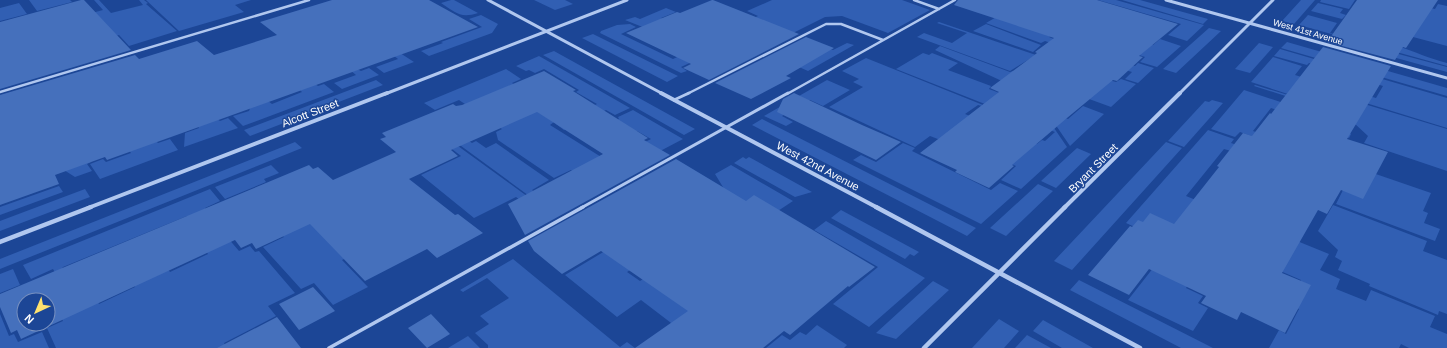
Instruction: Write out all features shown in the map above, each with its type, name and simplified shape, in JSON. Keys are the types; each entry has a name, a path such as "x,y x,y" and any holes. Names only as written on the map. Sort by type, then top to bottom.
{"street":[{"name":"West 42nd Avenue","path":"488,0 1140,348"},
{"name":"Alcott Street","path":"0,242 627,0"},
{"name":"West 41st Avenue","path":"1166,0 1447,78"},
{"name":"Bryant Street","path":"924,348 1273,0"}],"lane":[{"path":"0,92 309,0"},
{"path":"914,0 939,9"},
{"path":"329,348 955,0"},
{"path":"674,100 826,24 841,24 883,40"}],"shaded area":[{"path":"29,0 70,0 72,2 37,11"},
{"path":"94,0 99,0 111,13 143,5 139,0 144,0 148,3 146,4 177,31 129,46 119,35 82,46 62,21 103,10"},
{"path":"146,0 251,0 235,5 244,12 179,31"},
{"path":"454,0 478,13 472,15 458,14 441,3"},
{"path":"534,0 565,0 573,4 555,10"},
{"path":"772,0 902,0 930,10 888,33 842,16 825,17 781,39 743,23 758,16 747,11"},
{"path":"1098,0 1116,0 1204,25 1187,41 1168,35 1181,24"},
{"path":"1122,0 1140,0 1208,19 1203,24"},
{"path":"1301,0 1315,0 1294,24 1282,21"},
{"path":"1321,0 1355,0 1349,9 1320,2"},
{"path":"19,3 27,14 0,21 0,8"},
{"path":"1318,3 1343,9 1340,13 1346,15 1342,19 1311,11"},
{"path":"1438,4 1447,6 1447,46 1379,28 1421,6 1435,9"},
{"path":"666,8 676,12 661,18 665,20 645,28 625,20 635,17 640,19"},
{"path":"1005,12 1059,29 1049,37 1121,66 1045,41 1041,43 986,23"},
{"path":"481,15 498,24 492,33 429,56 421,51 482,27 469,19"},
{"path":"1308,15 1337,23 1330,33 1394,50 1397,46 1447,63 1447,66 1299,25"},
{"path":"939,22 1036,55 1010,71 917,37 924,33 952,43 967,33 937,23"},
{"path":"630,24 636,27 621,34 673,59 688,52 696,60 681,67 687,71 681,73 600,33 601,31 617,25"},
{"path":"986,24 1041,45 1033,52 973,31"},
{"path":"1088,25 1153,45 1160,39 1181,46 1157,67 1140,62 1145,57 1136,54"},
{"path":"1298,27 1447,67 1447,72 1295,30"},
{"path":"1209,28 1221,31 1176,73 1163,69"},
{"path":"593,34 678,76 667,82 582,38"},
{"path":"1287,42 1447,88 1447,96 1281,48"},
{"path":"847,43 854,45 808,71 799,67 826,48 833,50"},
{"path":"1259,43 1273,47 1250,73 1235,69"},
{"path":"940,46 1010,72 1013,71 1053,85 1004,82 935,50"},
{"path":"1280,49 1447,98 1447,128 1340,95 1294,96 1251,82 1273,57 1302,66 1295,75 1350,92 1376,98 1383,86 1309,63 1307,65 1274,56"},
{"path":"554,51 695,129 684,135 543,55"},
{"path":"400,53 414,62 384,73 376,67 398,59 393,55"},
{"path":"923,53 929,55 932,53 958,63 948,70 991,86 989,89 1068,119 1083,106 1104,114 1070,146 1055,124 995,108 896,69"},
{"path":"539,56 630,108 615,115 606,110 564,130 556,124 597,104 576,92 579,90 544,69 535,73 529,70 526,71 516,66"},
{"path":"866,58 993,109 978,105 965,114 1037,144 1042,140 1045,141 1055,132 1047,129 1052,125 1067,147 1021,189 1001,180 1016,166 974,148 943,141 930,136 915,147 829,107 863,87 853,82 859,79 842,71"},
{"path":"1138,63 1154,68 1138,83 1125,79 1132,72 1122,69 1128,64 1135,66"},
{"path":"355,68 361,71 369,68 379,75 342,89 334,83 356,75 350,70"},
{"path":"506,69 521,79 512,83 524,90 533,109 554,122 550,125 622,170 594,185 571,170 554,178 498,140 496,132 502,129 459,100 435,110 424,103"},
{"path":"1121,79 1136,84 1111,107 1070,92 1109,80 1116,82"},
{"path":"376,80 383,85 250,136 244,130"},
{"path":"827,80 850,90 823,106 810,100 782,116 793,122 786,126 764,116"},
{"path":"315,84 318,86 324,84 334,92 243,126 233,116 249,111 252,103 268,101 272,104 302,92 300,90"},
{"path":"1255,85 1331,108 1361,103 1447,129 1447,171 1364,143 1368,136 1354,123 1326,109 1254,86"},
{"path":"1244,90 1320,115 1336,122 1351,134 1349,138 1284,117 1286,113 1271,108 1253,131 1303,149 1300,153 1240,132 1235,137 1211,129"},
{"path":"1212,100 1223,103 1184,147 1168,141 1205,101 1209,102"},
{"path":"633,110 683,139 626,169 645,142 651,139 637,131 632,133 613,122 619,119 618,117"},
{"path":"216,118 220,121 228,118 238,128 184,147 185,133 199,128 198,126"},
{"path":"762,119 976,228 967,236 752,125"},
{"path":"1208,130 1234,139 1231,143 1243,147 1238,153 1224,149 1186,196 1329,254 1320,270 1340,279 1336,289 1366,301 1371,290 1435,316 1430,327 1447,334 1447,348 1409,348 1401,344 1399,348 1269,348 1279,330 1286,334 1299,309 1288,303 1301,280 1218,244 1186,288 1203,296 1198,303 1208,308 1193,331 1128,300 1172,244 1126,223"},
{"path":"71,132 91,162 87,164 92,171 75,177 56,165"},
{"path":"170,139 178,150 100,179 90,164 103,159 106,162 131,153 129,150 156,141 158,143"},
{"path":"466,139 472,143 476,141 486,148 496,143 549,180 532,190 554,206 547,209 457,143"},
{"path":"295,142 302,148 0,269 0,259"},
{"path":"1166,142 1182,148 1072,270 1054,261"},
{"path":"903,143 915,148 912,151 991,190 1000,183 1018,191 981,224 853,160 861,155 876,162"},
{"path":"458,146 546,210 539,214 516,197 474,218 421,175 461,156 452,149"},
{"path":"1077,148 1091,154 1056,188 1041,181"},
{"path":"1306,150 1431,193 1423,211 1428,213 1424,223 1440,229 1435,241 1336,204 1343,190"},
{"path":"743,157 746,159 749,157 812,192 795,197 734,163"},
{"path":"271,165 279,173 264,179 266,182 225,199 215,187"},
{"path":"731,165 793,201 749,230 715,174"},
{"path":"266,183 378,242 342,260 368,287 333,305 314,283 301,289 263,247 284,237 279,232"},
{"path":"1038,184 1053,191 1006,236 990,228"},
{"path":"59,186 63,192 0,215 0,207"},
{"path":"85,189 90,197 0,231 0,221"},
{"path":"210,189 220,201 205,208 210,214 193,223 187,216 63,267 57,276 53,269 31,279 23,265"},
{"path":"1333,205 1427,241 1423,251 1447,260 1447,314 1439,311 1438,315 1369,286 1370,284 1338,270 1342,261 1335,257 1338,250 1318,231"},
{"path":"841,210 919,252 914,256 910,254 905,259 831,218"},
{"path":"826,221 925,278 869,327 833,304 878,267 814,230"},
{"path":"221,230 239,251 250,246 255,252 259,251 295,293 268,306 276,316 224,343 227,348 56,348 49,332 56,332 56,324 63,321 60,314 96,298 99,304 135,287 132,281 165,265 170,272 208,254 204,248"},
{"path":"615,245 641,263 627,272 640,281 654,272 760,348 679,329 641,300 617,317 565,275"},
{"path":"513,259 620,347 627,342 635,348 488,348 488,345 475,333 489,324 480,316 509,298 487,278 463,292 460,290"},
{"path":"13,269 20,285 0,293 0,274"},
{"path":"1079,280 1213,348 1181,348 1070,290"},
{"path":"933,281 949,290 896,339 876,333"},
{"path":"0,314 9,336 14,334 18,342 42,332 49,348 0,348"},
{"path":"999,319 1019,331 1004,348 972,348"},
{"path":"1043,320 1093,348 1062,348 1033,331"},
{"path":"817,325 847,345 844,348 766,348 782,335 790,340 800,332 806,335"},
{"path":"1027,335 1051,348 1015,348"},
{"path":"468,336 480,348 448,348"}],"building":[{"path":"84,0 131,50 0,89 0,22"},
{"path":"332,0 429,0 478,27 107,160 105,157 55,175 59,184 0,205 0,95 135,55 139,59 197,41 214,55 277,35 260,22"},
{"path":"712,0 799,34 709,80 683,68 691,64 626,33 677,12 680,13"},
{"path":"958,0 1097,0 1178,24 1139,56 1143,57 1117,81 1113,80 1067,118 1012,165 1014,166 989,188 955,172 957,170 920,153 999,92 990,88 1037,53 1035,52 1054,38 954,5"},
{"path":"1357,0 1438,0 1406,48 1403,47 1395,60 1327,42"},
{"path":"806,37 834,48 786,76 791,78 751,99 715,83"},
{"path":"1323,47 1391,66 1347,139 1388,152 1363,199 1341,190 1327,214 1318,210 1282,273 1311,285 1285,333 1241,312 1237,320 1201,303 1206,296 1149,269 1129,295 1088,275 1130,226 1132,227 1138,220 1143,222 1150,213 1174,224 1219,167 1217,166 1243,133 1252,136"},
{"path":"544,71 576,90 573,91 648,138 644,140 670,155 525,235 508,204 603,154 537,112 451,150 458,156 409,179 455,215 458,214 483,233 437,258 427,249 365,281 310,224 256,249 252,243 241,248 235,240 56,323 56,292 16,292 16,330 11,333 0,307 0,294 309,165 313,169 318,167 333,180 396,152 380,139 386,137 382,133 453,104 456,106 462,105"},
{"path":"794,93 901,142 876,160 777,112 783,99"},
{"path":"676,159 746,201 754,195 875,267 849,287 848,286 790,335 784,331 763,348 635,348 688,311 601,251 562,274 534,251 528,241"},
{"path":"313,287 335,311 299,330 279,304"},
{"path":"431,314 450,334 427,348 408,328"},
{"path":"277,317 301,348 217,348"},
{"path":"18,332 36,332 21,339"}]}
